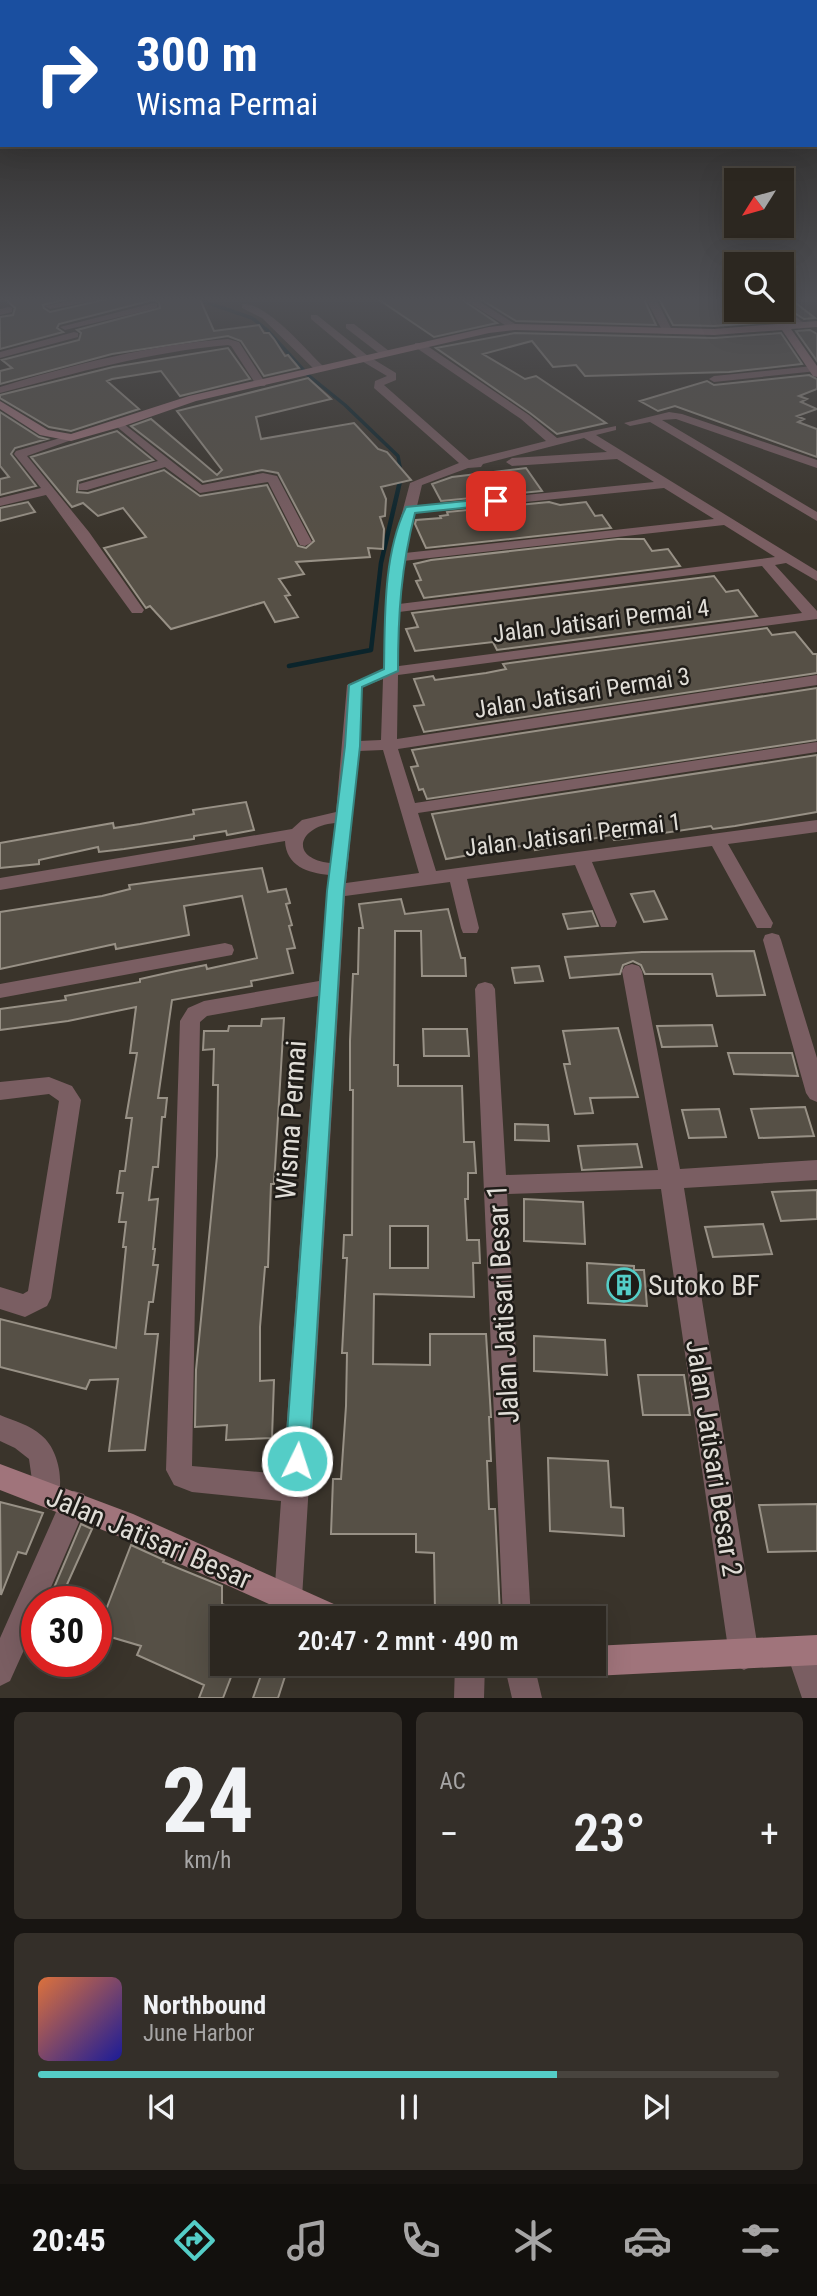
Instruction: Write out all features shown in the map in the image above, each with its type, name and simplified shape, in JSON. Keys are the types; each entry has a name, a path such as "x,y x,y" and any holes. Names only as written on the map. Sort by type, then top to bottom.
{"street":[{"path":"0,390 44,376"},
{"path":"256,376 261,384"},
{"path":"137,610 84,535 20,454 120,424 193,398 290,376"},
{"path":"393,376 378,386 467,464 620,455"},
{"path":"465,376 525,417 556,443"},
{"path":"714,379 749,376"},
{"path":"0,404 44,433 71,438"},
{"path":"630,423 678,416 817,464"},
{"path":"652,419 817,516"},
{"path":"120,424 200,489 263,477 273,479 305,542"},
{"path":"429,878 389,745 392,609 397,558 414,486 426,478 467,464 612,428"},
{"path":"694,444 725,432"},
{"path":"587,435 817,577"},
{"path":"83,486 168,462"},
{"path":"410,510 667,484"},
{"path":"0,502 49,491"},
{"path":"397,558 727,521"},
{"path":"392,609 789,559"},
{"path":"766,563 815,616"},
{"name":"Jalan Jatisari Permai 4","path":"391,671 815,616"},
{"name":"Wisma Permai","path":"288,1598 335,891 352,746 355,685 391,671"},
{"name":"Jalan Jatisari Permai 3","path":"352,746 389,745 817,680"},
{"path":"409,809 817,747"},
{"path":"337,870 311,867 294,853 293,839 303,825 315,819 344,817"},
{"name":"Jalan Jatisari Permai 1","path":"335,891 817,826"},
{"path":"0,884 70,877 293,839"},
{"path":"718,840 768,931 817,1093"},
{"path":"582,859 608,922"},
{"path":"457,875 470,928"},
{"path":"0,894 70,877"},
{"path":"0,991 225,950"},
{"name":"Jalan Jatisari Besar 2","path":"632,971 671,1179 744,1655"},
{"path":"295,1489 192,1479 183,1476 179,1470 190,1021 195,1013 204,1009 328,987"},
{"name":"Jalan Jatisari Besar 1","path":"485,989 516,1606"},
{"path":"0,1091 54,1085 66,1093 70,1100 39,1298 25,1306 0,1297"},
{"path":"497,1185 671,1179 817,1170"},
{"path":"0,1428 30,1440 40,1450 46,1463 47,1494"},
{"name":"Jalan Jatisari Besar","path":"0,1477 74,1504 306,1606"},
{"path":"0,1671 74,1504"},
{"path":"606,1660 809,1651 817,1698"},
{"path":"469,1698 470,1676"},
{"path":"522,1676 527,1698"}],"building":[{"path":"0,376 29,376 0,384"},
{"path":"76,376 129,376 107,381 139,409 71,431 49,427 0,398 0,395"},
{"path":"165,376 248,376 250,379 180,396"},
{"path":"477,376 520,376 525,379 536,376 606,423 557,434"},
{"path":"797,376 817,379 817,389 799,396 807,399 801,402 817,409 797,416 804,419 798,422 817,429 817,457 675,406 658,411 640,401 707,381 714,385"},
{"path":"308,378 331,399 256,417 261,439 354,423 378,449 387,452 411,480 381,487 386,499 385,516 380,517 384,529 383,549 368,548 370,557 296,562 304,574 279,579 290,595 285,596 298,617 275,622 264,602 171,629 150,606 146,608 104,548 146,537 123,508 98,516 83,503 72,507 31,457 117,431 153,460 78,481 77,492 88,493 164,470 200,496 267,485 298,546 306,548 314,541 278,473 262,470 203,482 131,426 151,419 217,475 222,470 177,411"},
{"path":"0,412 39,437 47,439 15,448 11,454 36,486 0,495 0,479 9,477 0,466"},
{"path":"526,468 542,491 441,501 432,484 452,477"},
{"path":"28,502 35,512 0,521 0,508"},
{"path":"549,502 560,505 586,502 595,516 602,515 611,528 426,548 415,524 416,520 441,518 440,516 448,515 447,512"},
{"path":"618,539 644,539 652,551 668,549 680,566 424,598 416,581 421,580 414,564 431,560"},
{"path":"714,576 726,592 738,590 757,616 497,650 493,642 415,651 406,629 418,627 412,613"},
{"path":"767,628 772,635 795,632 813,654 817,654 817,673 424,732 414,706 424,705 414,679 433,676 435,680 486,673 506,669 503,664"},
{"path":"817,688 817,740 427,799 423,789 419,790 411,767 418,766 412,750"},
{"path":"817,755 817,812 735,826 713,829 711,826 664,833 662,829 630,834 632,838 614,840 611,835 535,850 533,844 446,859 432,814"},
{"path":"246,802 254,830 227,835 226,831 194,836 194,839 99,852 98,847 39,860 39,864 0,868 0,843 113,823 114,828 140,824 194,814 193,810"},
{"path":"262,868 268,892 286,889 290,903 286,904 292,925 289,926 295,948 287,949 293,973 251,981 252,986 172,1000 158,1098 167,1098 165,1117 162,1117 158,1167 153,1167 149,1200 158,1199 153,1265 158,1265 145,1334 158,1334 145,1450 109,1451 118,1379 90,1380 86,1389 0,1367 0,1319 116,1348 126,1247 123,1247 126,1222 119,1222 123,1193 117,1193 120,1171 125,1171 132,1118 126,1118 137,1053 130,1053 136,1007 68,1021 0,1030 0,1009 66,1000 65,996 140,982 140,979 176,971 206,965 207,969 257,958 242,896 184,906 189,935 116,949 115,944 0,969 0,912 102,896 130,889 129,885"},
{"path":"654,891 667,919 644,922 631,894"},
{"path":"401,899 405,914 448,909 461,958 465,958 466,976 422,976 421,931 395,931 394,1065 398,1065 398,1086 462,1086 464,1142 474,1142 476,1173 468,1173 468,1199 465,1199 467,1240 479,1240 480,1263 473,1263 474,1297 374,1294 373,1364 430,1365 430,1334 486,1334 491,1417 491,1461 487,1461 489,1509 495,1509 500,1606 435,1606 434,1553 416,1552 416,1534 331,1534 333,1479 341,1479 346,1406 347,1353 342,1353 347,1258 343,1258 344,1235 352,1235 353,1090 350,1090 350,1041 353,974 358,974 359,928 363,928 359,904","holes":["390,1226 428,1226 428,1268 390,1268"]},
{"path":"592,911 598,926 568,929 563,914"},
{"path":"754,951 765,995 717,996 712,974 645,974 641,965 633,961 623,965 620,974 570,978 565,957 642,952"},
{"path":"539,966 543,981 515,983 512,968"},
{"path":"284,1018 274,1184 271,1184 268,1267 265,1267 260,1327 260,1381 274,1380 272,1438 226,1440 227,1425 195,1427 196,1370 217,1156 218,1085 213,1085 214,1049 203,1050 204,1031 228,1031 229,1026 261,1026 262,1019"},
{"path":"712,1025 717,1046 662,1047 657,1026"},
{"path":"618,1028 638,1097 590,1098 593,1113 575,1114 564,1064 570,1064 563,1031"},
{"path":"423,1029 467,1029 469,1056 424,1056"},
{"path":"728,1053 792,1053 798,1076 734,1074"},
{"path":"805,1107 814,1136 759,1138 751,1109"},
{"path":"719,1109 726,1137 689,1138 682,1110"},
{"path":"515,1124 548,1125 549,1141 515,1140"},
{"path":"637,1144 642,1167 582,1170 578,1146"},
{"path":"817,1190 817,1219 781,1221 772,1192"},
{"path":"524,1199 583,1202 585,1244 524,1241"},
{"path":"763,1224 772,1254 713,1257 705,1227"},
{"name":"Sutoko BF","path":"587,1263 634,1266 634,1270 644,1270 647,1306 588,1303"},
{"path":"534,1336 605,1340 607,1375 534,1371"},
{"path":"638,1375 684,1375 690,1415 643,1415"},
{"path":"548,1458 608,1461 611,1507 623,1508 624,1536 550,1531"},
{"path":"0,1502 43,1513 26,1554 18,1552 1,1595"},
{"path":"817,1504 817,1551 768,1552 759,1505"},
{"path":"81,1524 92,1529 66,1586 55,1586"},
{"path":"131,1545 164,1560 163,1562 222,1586 222,1604 227,1606 210,1606 210,1676 231,1676 223,1698 199,1698 204,1685 137,1655 141,1646 112,1637 112,1594"},
{"path":"261,1676 285,1676 278,1698 253,1698"}],"waterway":[{"path":"310,376 345,405 398,456 400,467"},
{"path":"289,666 371,650 381,563 401,477 399,466"}],"place":[{"name":"Sutoko BF","path":"624,1285"}],"route":[{"path":"297,1461 335,891 352,746 355,685 391,671 392,609 397,558 410,510 496,501"}]}
